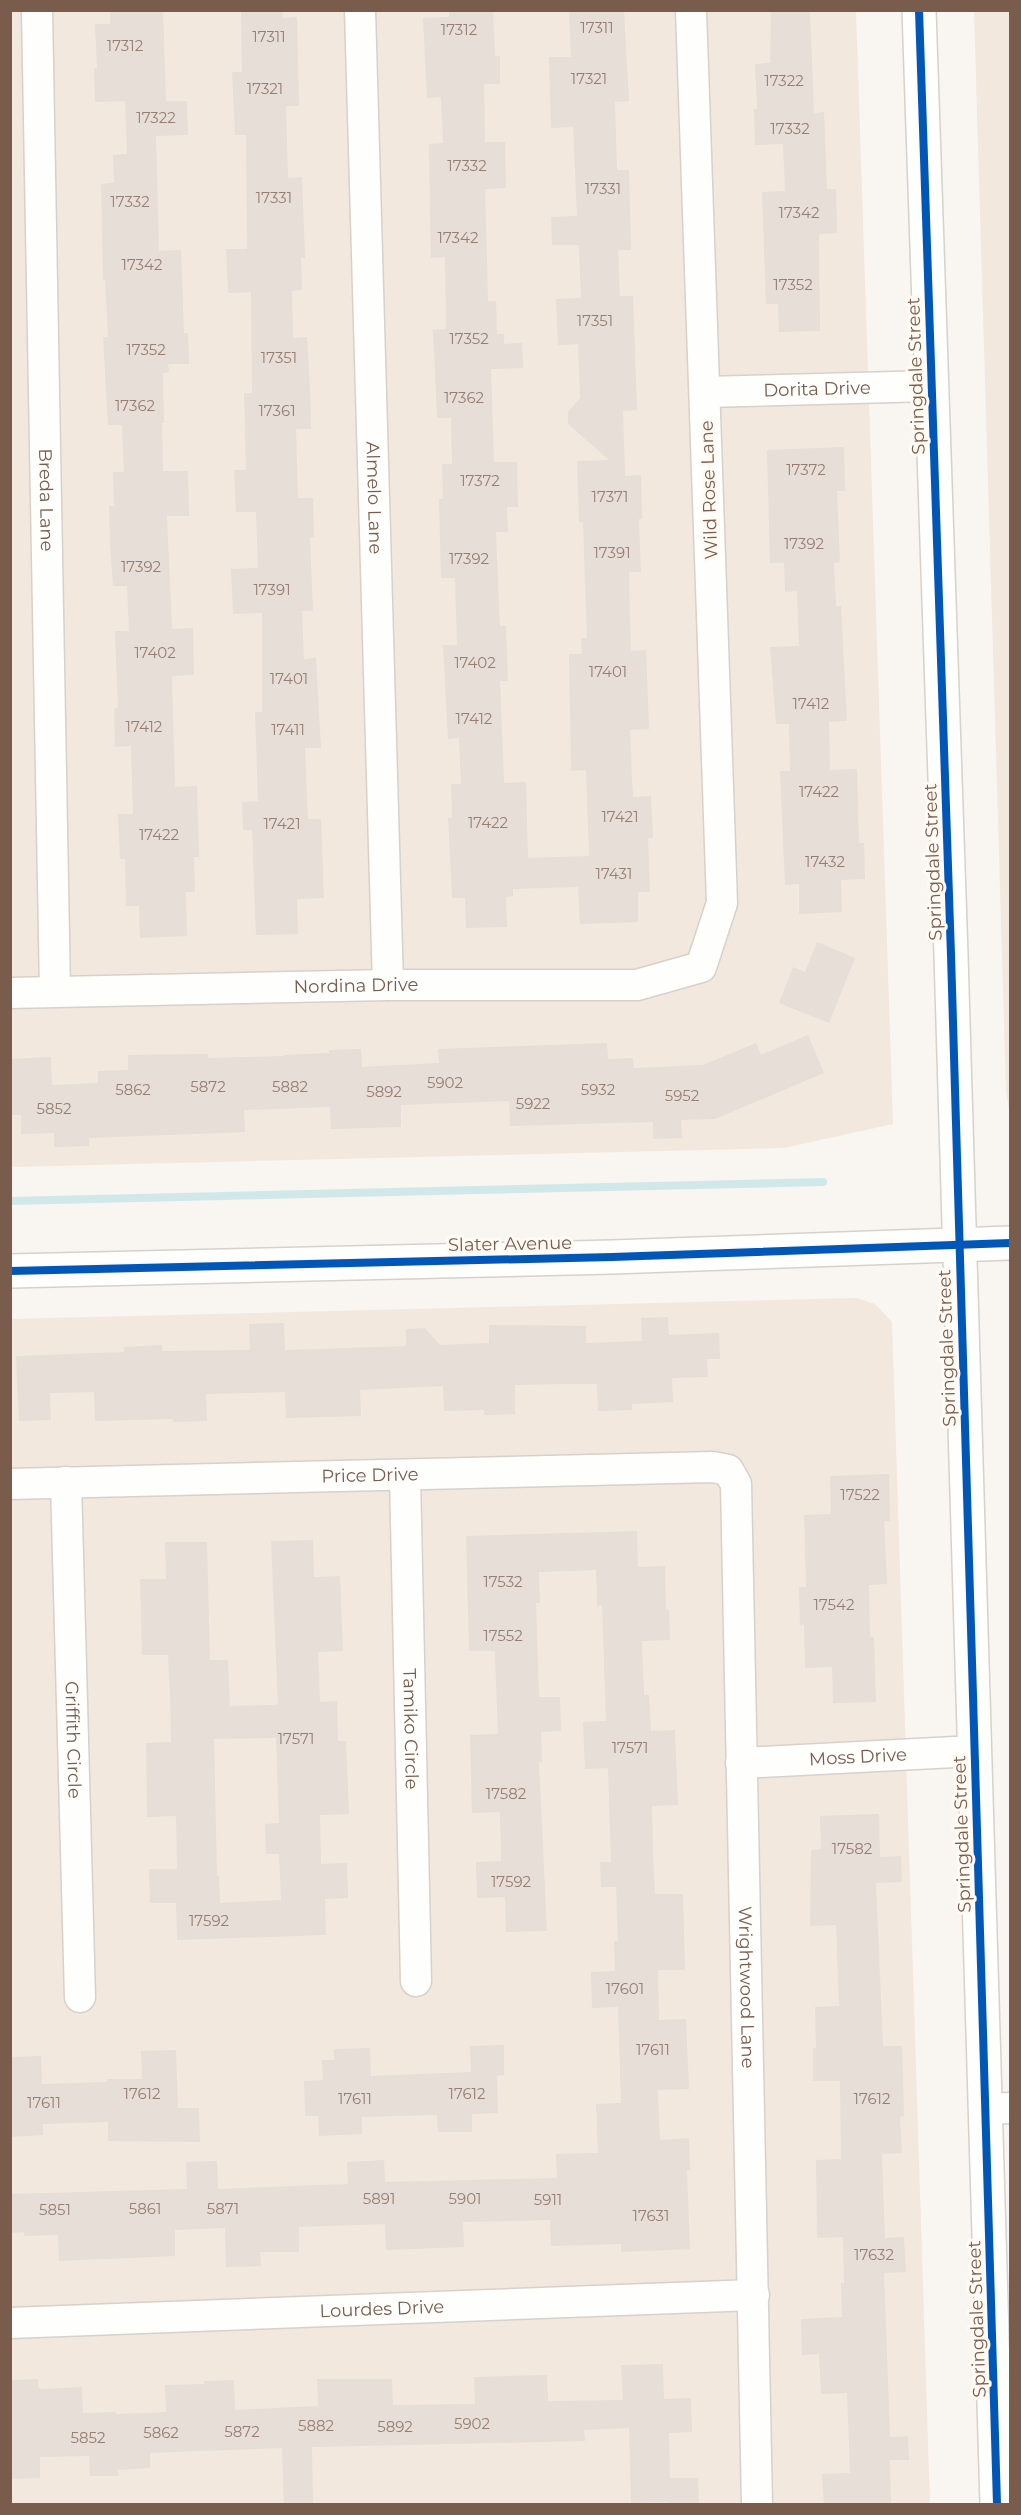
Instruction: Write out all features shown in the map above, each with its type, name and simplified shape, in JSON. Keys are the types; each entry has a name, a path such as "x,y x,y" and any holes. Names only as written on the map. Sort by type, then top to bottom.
{"street":[{"name":"Breda Lane","path":"38,10 55,991"},
{"name":"Almelo Lane","path":"360,10 388,985"},
{"name":"Wild Rose Lane","path":"691,10 722,903 702,967"},
{"name":"Springdale Street","path":"919,10 975,1751 998,2109 997,2505"},
{"name":"Dorita Drive","path":"705,392 931,386"},
{"name":"Nordina Drive","path":"10,993 388,985 637,985 702,967"},
{"name":"Slater Avenue","path":"10,1270 612,1257 1011,1244"},
{"name":"Price Drive","path":"10,1484 713,1467 728,1470"},
{"name":"Wrightwood Lane","path":"728,1470 736,1484 758,2505"},
{"name":"Tamiko Circle","path":"405,1475 416,1981"},
{"name":"Griffith Circle","path":"66,1482 80,1997"},
{"name":"Moss Drive","path":"741,1763 975,1751"},
{"name":"Lourdes Drive","path":"10,2323 754,2295"}],"shaded area":[{"path":"10,11 856,11 893,1124 784,1148 11,1167"},
{"path":"974,11 1010,11 1010,1116 1006,1090"},
{"path":"857,1298 875,1304 892,1322 930,2504 11,2504 10,1319"}],"building":[{"path":"110,10 163,10 166,101 187,101 188,135 156,136 159,251 181,250 184,333 188,333 189,364 168,364 169,372 163,373 164,423 162,423 163,471 188,471 189,516 167,516 172,629 193,628 194,675 172,676 175,787 197,786 199,857 194,857 195,892 186,892 187,936 140,938 139,906 126,906 125,859 120,859 118,814 133,814 131,746 115,747 114,708 118,708 115,631 129,631 127,586 113,586 110,544 109,506 114,506 113,472 124,472 122,425 108,425 103,337 108,337 105,280 103,280 101,184 114,183 113,155 127,154 125,101 95,102 94,68 97,68 95,24 110,24"},
{"path":"241,10 282,10 283,18 297,17 299,106 286,106 288,178 302,177 305,258 301,258 302,290 292,291 293,338 307,337 311,429 296,429 298,498 313,498 314,537 310,537 313,611 302,611 304,659 316,658 321,748 305,748 308,819 321,819 324,898 297,899 298,934 256,935 252,830 243,830 242,802 258,801 255,712 262,712 262,613 233,614 231,569 258,568 256,512 236,512 234,470 246,470 244,393 252,393 251,292 228,293 226,249 247,249 246,135 235,135 232,72 242,72"},
{"path":"449,10 493,10 495,56 500,56 500,84 484,84 485,142 505,142 506,188 485,189 488,301 496,301 497,334 504,334 504,344 522,343 523,368 491,369 494,462 517,462 518,507 507,507 508,532 496,532 500,626 506,626 508,681 500,681 504,783 526,782 528,858 589,856 586,770 571,771 569,654 582,654 581,638 587,638 583,522 579,522 577,461 609,460 568,424 568,412 580,398 578,344 558,345 556,299 581,298 579,245 552,245 551,217 577,216 573,127 551,128 549,57 571,57 569,10 624,10 629,101 615,102 617,170 629,170 631,250 618,250 620,296 633,296 637,410 623,411 625,476 641,475 642,519 639,519 641,572 629,572 630,623 631,651 646,650 649,729 630,730 633,797 651,796 653,838 648,838 650,892 638,892 638,922 580,924 578,887 513,889 513,896 506,897 507,927 466,928 465,898 452,898 448,818 452,818 451,784 461,784 459,738 448,739 443,645 457,645 455,578 441,578 439,499 443,499 442,464 452,464 451,418 437,418 433,330 446,329 445,257 431,258 429,144 443,143 441,97 427,98 423,18 449,17"},
{"path":"771,10 810,10 814,113 824,112 827,189 836,189 837,233 819,234 820,331 779,332 778,304 766,304 762,192 785,191 783,144 755,145 754,109 757,109 755,64 770,63"},
{"path":"844,447 845,491 837,491 840,562 834,563 836,606 841,606 847,721 829,722 830,770 857,769 859,843 864,843 865,879 841,880 842,912 799,914 799,884 785,885 780,771 790,771 789,724 776,724 770,647 799,646 797,591 785,592 784,563 770,563 767,450"},
{"path":"817,942 855,958 829,1023 779,1003 793,967 805,972"},
{"path":"808,1035 824,1073 715,1119 681,1120 682,1138 653,1139 653,1122 510,1126 509,1101 401,1105 401,1127 331,1129 330,1107 244,1110 245,1132 89,1138 89,1146 54,1147 54,1133 21,1134 21,1115 10,1115 10,1059 51,1057 52,1085 98,1083 98,1071 128,1070 128,1055 208,1054 208,1058 284,1056 329,1053 329,1050 361,1049 362,1067 439,1063 438,1049 607,1043 608,1059 633,1058 634,1068 703,1065 756,1043 761,1055"},
{"path":"668,1317 669,1335 719,1333 720,1359 707,1359 708,1377 672,1378 673,1402 632,1404 632,1410 598,1411 597,1384 562,1384 515,1385 515,1414 484,1415 484,1410 444,1411 443,1386 360,1390 361,1416 286,1418 285,1392 206,1394 207,1421 173,1422 173,1419 95,1421 94,1392 50,1393 51,1420 19,1421 16,1356 124,1352 124,1347 162,1345 162,1351 250,1350 249,1324 284,1323 285,1350 406,1346 406,1329 425,1328 440,1345 489,1343 489,1325 586,1326 586,1343 642,1341 641,1318"},
{"path":"889,1474 890,1521 884,1521 887,1584 869,1585 870,1637 874,1637 876,1702 833,1703 832,1667 805,1668 804,1624 800,1625 799,1587 806,1587 804,1515 831,1514 830,1476"},
{"path":"637,1531 638,1567 665,1566 666,1610 669,1610 670,1640 642,1641 644,1695 649,1695 651,1731 675,1730 678,1805 652,1806 653,1857 655,1894 683,1894 685,1970 658,1970 659,2020 686,2019 689,2089 658,2090 660,2140 689,2138 690,2170 687,2170 690,2249 621,2252 621,2244 551,2246 550,2220 463,2222 464,2247 386,2250 385,2224 299,2227 299,2252 260,2252 261,2266 226,2267 225,2228 175,2230 175,2256 59,2261 58,2235 24,2236 24,2232 10,2233 10,2194 187,2189 186,2162 217,2161 218,2189 348,2184 347,2162 384,2160 385,2182 557,2178 556,2154 598,2153 596,2104 621,2103 618,2007 592,2008 591,1972 615,1971 614,1941 618,1941 616,1887 601,1887 600,1862 611,1862 608,1768 585,1769 583,1722 606,1721 602,1605 597,1606 596,1570 539,1572 540,1603 536,1603 539,1697 560,1697 561,1731 541,1732 542,1762 539,1762 547,1931 506,1932 505,1897 477,1898 476,1862 501,1861 500,1812 472,1813 470,1735 498,1734 495,1651 469,1651 466,1536"},
{"path":"313,1540 314,1577 340,1576 343,1651 318,1652 320,1702 337,1701 338,1741 346,1741 349,1814 320,1815 321,1864 347,1863 348,1898 325,1899 326,1935 177,1940 176,1903 150,1903 149,1869 177,1869 176,1816 147,1817 146,1743 171,1742 170,1692 168,1655 142,1655 140,1579 166,1579 165,1542 207,1542 210,1660 228,1660 230,1706 275,1705 278,1703 271,1541","holes":["276,1738 279,1823 265,1824 266,1854 279,1854 281,1900 220,1903 219,1876 217,1876 214,1739"]},
{"path":"879,1814 880,1857 901,1856 902,1882 876,1883 883,2046 902,2046 904,2116 900,2117 902,2153 882,2154 885,2238 904,2237 906,2272 884,2273 890,2437 908,2436 909,2460 890,2460 891,2505 824,2505 822,2474 850,2473 847,2393 821,2394 819,2354 802,2355 801,2319 842,2317 841,2283 844,2283 843,2237 817,2238 816,2160 841,2159 840,2081 813,2081 813,2048 816,2048 815,2007 839,2006 836,1925 810,1926 811,1850 821,1849 820,1816"},
{"path":"504,2045 504,2075 497,2076 498,2113 472,2114 472,2132 438,2132 437,2115 362,2117 362,2134 319,2136 318,2116 305,2116 304,2081 323,2080 322,2060 334,2060 334,2049 370,2048 371,2076 471,2072 470,2046"},
{"path":"176,2050 178,2108 199,2108 200,2142 108,2141 108,2122 43,2124 43,2135 10,2137 10,2057 41,2056 42,2084 107,2082 107,2079 142,2079 141,2051"},
{"path":"663,2364 664,2399 691,2398 692,2432 669,2433 670,2478 698,2478 699,2505 668,2505 668,2502 631,2503 629,2428 584,2430 585,2441 312,2447 313,2505 284,2505 282,2448 150,2453 150,2468 118,2470 119,2476 90,2476 89,2456 40,2457 40,2478 10,2479 12,2380 38,2379 38,2387 41,2389 82,2387 83,2413 116,2412 116,2414 166,2412 165,2385 204,2384 204,2381 234,2380 235,2410 318,2406 317,2379 392,2379 393,2405 475,2404 474,2377 547,2375 548,2401 623,2400 621,2365"}],"waterway":[{"path":"10,1201 823,1182"}],"cycle path":[{"path":"919,10 951,955 997,2504"},
{"path":"10,1271 612,1257 1010,1243"}]}
